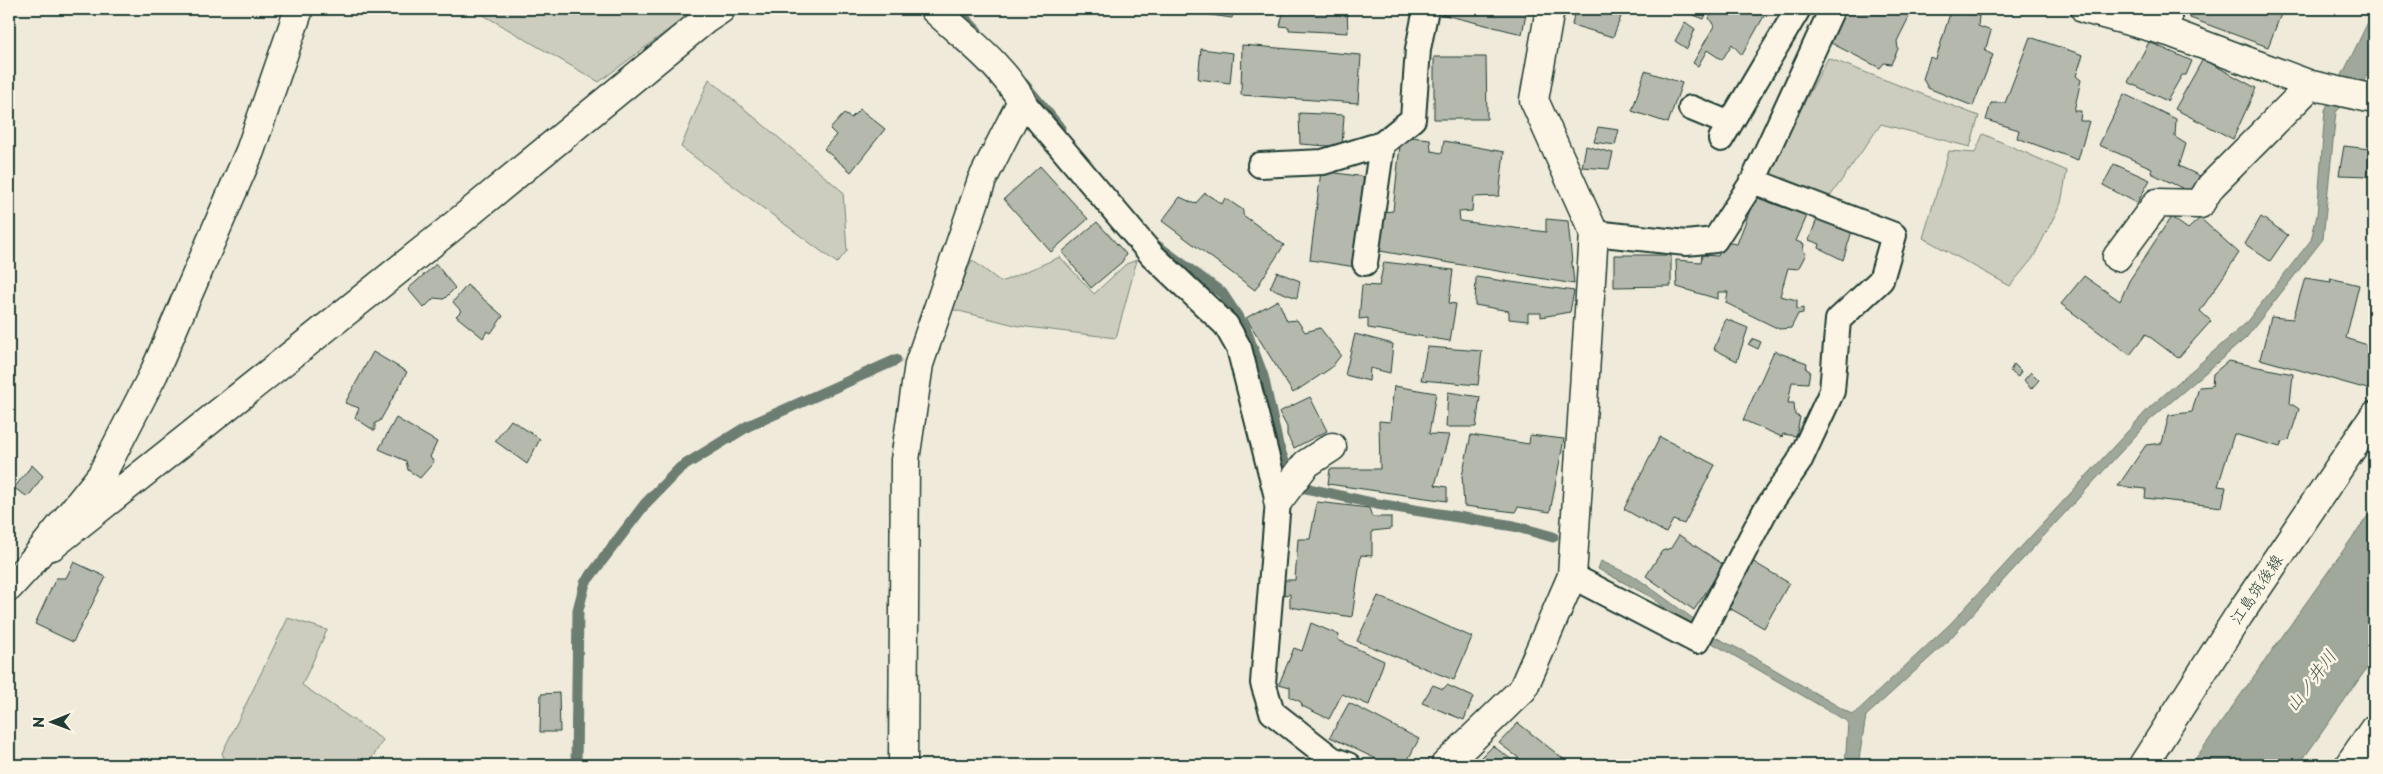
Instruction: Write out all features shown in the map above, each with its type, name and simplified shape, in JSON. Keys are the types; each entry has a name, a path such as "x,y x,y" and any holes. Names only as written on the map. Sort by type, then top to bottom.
{"street":[{"path":"9,587 101,476 154,373 250,152 298,9"},
{"path":"31,562 446,232 706,19 721,9"},
{"path":"903,765 905,460 919,364 982,180 1022,101 1010,80 934,9"},
{"path":"1445,765 1523,689 1572,576 1594,233 1534,100 1550,9"},
{"path":"2085,9 2169,20 2311,85 2374,98"},
{"path":"2117,257 2157,203 2200,204 2211,186 2311,85"},
{"name":"江島筑後線","path":"2143,765 2238,615 2374,416"},
{"path":"1278,501 1306,464 1332,447"},
{"path":"2349,765 2374,729"}],"lane":[{"path":"1260,165 1323,162 1382,144 1413,119 1418,50 1426,9"},
{"path":"1691,108 1725,132 1798,9"},
{"path":"1594,233 1686,243 1715,240 1753,181 1832,9"},
{"path":"1022,101 1152,255 1226,325 1239,348 1278,501 1263,683 1272,712 1332,759 1348,765"},
{"path":"1364,263 1382,144"},
{"path":"1572,576 1697,640 1765,511 1799,462 1828,400 1832,391 1838,320 1882,280 1894,235 1753,181"}],"shaded area":[{"path":"473,9 696,9 599,82"},
{"path":"1828,58 1979,116 1970,147 1881,124 1829,198 1765,177"},
{"path":"709,79 843,192 847,251 837,263 681,147"},
{"path":"1983,134 2067,171 2061,203 2033,258 2010,286 1923,238 1949,151 1975,153"},
{"path":"1060,257 1094,294 1126,264 1137,260 1116,338 1019,326 951,309 972,260 1001,282"},
{"path":"288,618 327,630 302,685 383,740 368,765 227,765 222,753"}],"water":[{"path":"2374,10 2374,60 2361,87 2336,112 2323,239 2246,338 2150,420 1947,642 1866,716 1858,765 1845,765 1848,722 1707,640 1709,634 1741,650 1853,715 1951,623 2150,407 2245,324 2311,240 2317,215 2325,110"},
{"name":"山ノ井川","path":"2374,507 2374,658 2299,765 2191,765"},
{"path":"1601,561 1637,578 1695,620 1691,628 1651,597 1598,569"}],"building":[{"path":"1168,9 1233,9 1232,18"},
{"path":"1284,9 1347,9 1348,33 1289,30 1289,27 1280,26"},
{"path":"1442,9 1527,9 1522,34 1441,14"},
{"path":"1575,9 1624,9 1613,37 1572,25"},
{"path":"1678,9 1708,9 1704,19"},
{"path":"1716,9 1768,9 1742,55 1732,44 1722,60 1707,50 1698,66 1693,63 1714,26 1709,18"},
{"path":"1855,9 1913,9 1897,41 1898,49 1891,64 1884,63 1880,68 1831,43 1844,14 1853,13"},
{"path":"2192,9 2283,9 2268,47 2190,18"},
{"path":"1951,10 1979,16 1978,26 1991,31 1985,51 1993,55 1973,106 1928,88 1923,79 1930,57 1936,59"},
{"path":"1685,22 1695,29 1687,49 1675,41"},
{"path":"2030,37 2083,55 2076,76 2081,80 2074,111 2081,111 2080,121 2089,121 2078,160 2017,138 2019,130 1986,120 1991,103 2005,103"},
{"path":"2149,42 2192,61 2186,75 2182,75 2167,101 2128,82"},
{"path":"1242,45 1361,55 1358,103 1241,95"},
{"path":"1201,49 1233,53 1230,83 1198,79"},
{"path":"1434,57 1486,57 1487,119 1434,119"},
{"path":"2203,59 2256,88 2233,139 2175,109"},
{"path":"1645,71 1682,83 1668,123 1632,111"},
{"path":"2124,94 2176,119 2175,137 2186,144 2179,166 2200,176 2190,192 2151,173 2152,168 2099,145"},
{"path":"860,109 885,129 851,172 824,149 836,135 830,129 844,114 851,118"},
{"path":"1299,113 1344,115 1342,147 1300,144"},
{"path":"1598,127 1619,130 1615,145 1594,142"},
{"path":"1401,136 1430,139 1431,151 1442,153 1444,141 1504,152 1499,196 1473,197 1472,211 1459,212 1460,221 1546,232 1546,219 1568,221 1574,284 1380,251 1384,212 1393,211"},
{"path":"1586,146 1613,153 1609,169 1582,167"},
{"path":"2344,146 2370,149 2368,176 2339,175"},
{"path":"2114,164 2150,180 2137,203 2103,185"},
{"path":"1040,166 1088,219 1051,252 1004,199"},
{"path":"1321,171 1366,177 1356,267 1310,260"},
{"path":"1205,193 1222,204 1225,198 1243,210 1243,215 1284,245 1255,290 1162,221 1180,197 1195,204"},
{"path":"1755,197 1807,216 1796,241 1804,244 1803,250 1806,254 1798,269 1788,268 1780,296 1797,300 1797,309 1803,308 1803,313 1798,314 1791,328 1779,329 1726,303 1728,292 1718,292 1718,299 1677,287 1676,260 1701,262 1702,255 1718,256 1724,242 1737,244"},
{"path":"2171,217 2188,229 2200,218 2239,253 2200,311 2211,321 2178,358 2146,334 2130,355 2061,304 2084,276 2120,301 2129,281"},
{"path":"2261,217 2288,235 2270,261 2245,244"},
{"path":"1817,219 1852,231 1843,260 1819,248 1820,244 1809,240"},
{"path":"1097,222 1126,254 1122,262 1091,288 1062,252"},
{"path":"1614,255 1671,255 1671,286 1614,287"},
{"path":"1384,262 1453,270 1449,303 1456,304 1450,341 1368,328 1368,318 1359,319 1362,285 1379,286"},
{"path":"436,264 455,288 444,299 434,298 424,308 408,289"},
{"path":"1277,272 1300,281 1297,298 1270,288"},
{"path":"1476,277 1574,291 1570,312 1541,317 1541,313 1528,313 1528,321 1509,319 1509,311 1475,305"},
{"path":"2305,278 2331,282 2330,278 2359,285 2346,338 2370,346 2371,390 2260,359 2271,317 2293,319"},
{"path":"467,285 503,316 491,333 487,331 483,338 456,316 461,311 453,302"},
{"path":"1278,300 1287,321 1297,320 1305,332 1320,328 1341,355 1331,368 1293,393 1246,318"},
{"path":"1726,319 1748,328 1737,361 1714,349"},
{"path":"1355,334 1393,344 1390,373 1370,368 1369,381 1345,375"},
{"path":"1754,339 1761,342 1758,349 1748,344"},
{"path":"1427,347 1482,351 1478,385 1421,380"},
{"path":"1774,351 1807,363 1806,369 1810,371 1808,383 1792,382 1788,403 1794,403 1795,415 1800,417 1796,436 1783,434 1782,437 1743,420"},
{"path":"373,352 407,372 380,421 375,423 375,431 355,418 359,408 345,403"},
{"path":"2228,361 2293,374 2290,403 2299,409 2289,440 2282,442 2280,447 2234,434 2218,486 2226,487 2222,507 2145,498 2146,489 2118,486 2146,445 2162,443 2169,415 2192,412 2199,387 2212,386 2213,374"},
{"path":"2014,364 2021,371 2018,377 2010,371"},
{"path":"2031,372 2039,380 2031,389 2024,380"},
{"path":"1394,386 1436,393 1429,434 1449,435 1435,485 1447,487 1447,501 1328,484 1330,469 1380,469 1379,421 1390,422"},
{"path":"1448,392 1480,397 1476,427 1446,427"},
{"path":"1310,397 1327,431 1294,448 1287,435 1287,427 1279,412"},
{"path":"396,418 437,442 430,457 434,462 420,478 408,470 406,461 379,449"},
{"path":"511,420 540,439 527,464 495,441"},
{"path":"1471,435 1529,444 1530,435 1564,439 1550,512 1518,507 1515,512 1464,506 1462,476"},
{"path":"1660,437 1715,465 1684,524 1673,520 1666,533 1624,509"},
{"path":"32,465 43,476 28,497 14,488"},
{"path":"1317,502 1369,508 1372,517 1391,517 1391,529 1372,531 1372,556 1361,555 1352,617 1290,607 1290,594 1284,595 1283,580 1295,580 1298,539 1310,539"},
{"path":"1679,535 1724,565 1694,610 1646,576 1662,551 1671,548"},
{"path":"1750,560 1789,583 1764,628 1726,606"},
{"path":"74,562 106,577 73,642 35,624 56,578 66,578"},
{"path":"1378,596 1472,637 1454,680 1357,641"},
{"path":"1311,623 1339,635 1338,640 1384,661 1369,705 1342,694 1329,719 1302,706 1301,702 1290,697 1290,687 1279,684 1294,648 1302,651"},
{"path":"1433,685 1443,689 1447,685 1473,697 1464,720 1422,703"},
{"path":"559,693 560,732 540,732 541,694"},
{"path":"1349,703 1419,739 1405,765 1389,765 1330,737"},
{"path":"1518,723 1571,765 1528,765 1499,743"},
{"path":"1493,746 1519,765 1474,765"}],"waterway":[{"path":"956,9 977,31"},
{"path":"1024,84 1060,128"},
{"path":"1149,240 1222,293 1245,328 1263,376 1278,445 1289,475 1305,488 1377,504 1514,526 1553,537"},
{"path":"576,765 578,610 585,583 645,504 680,468 748,426 896,360"}]}
